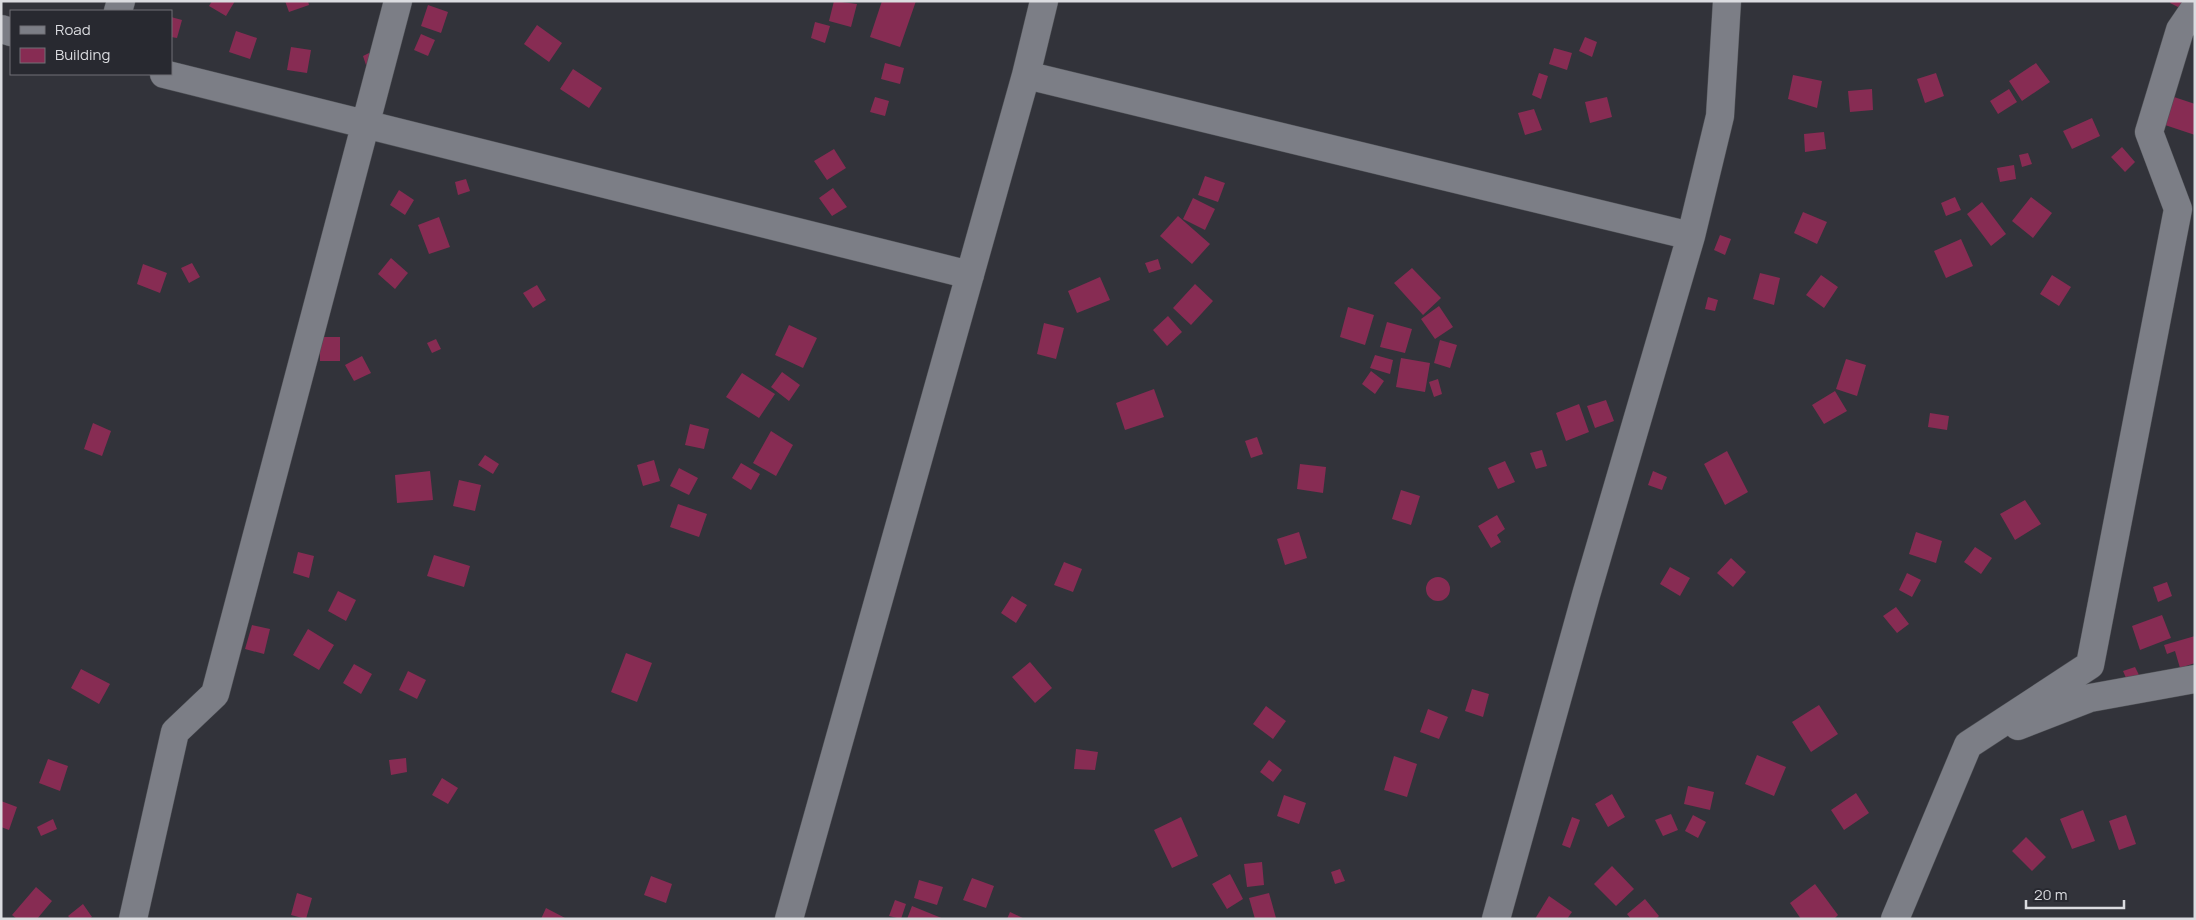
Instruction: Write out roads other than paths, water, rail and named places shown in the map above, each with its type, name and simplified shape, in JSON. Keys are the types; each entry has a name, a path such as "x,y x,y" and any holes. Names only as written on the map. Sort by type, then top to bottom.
{"street":[{"path":"133,919 176,732 215,694 398,1"},
{"path":"789,919 1026,75 1044,1"},
{"path":"1496,919 1586,595 1691,236 1720,116 1727,1"},
{"path":"1896,919 1968,745 2090,665 2178,209 2149,132 2180,30 2195,8"},
{"path":"168,75 970,275"},
{"path":"1026,75 1691,236"},
{"path":"1968,745 2090,698 2195,680"}]}
